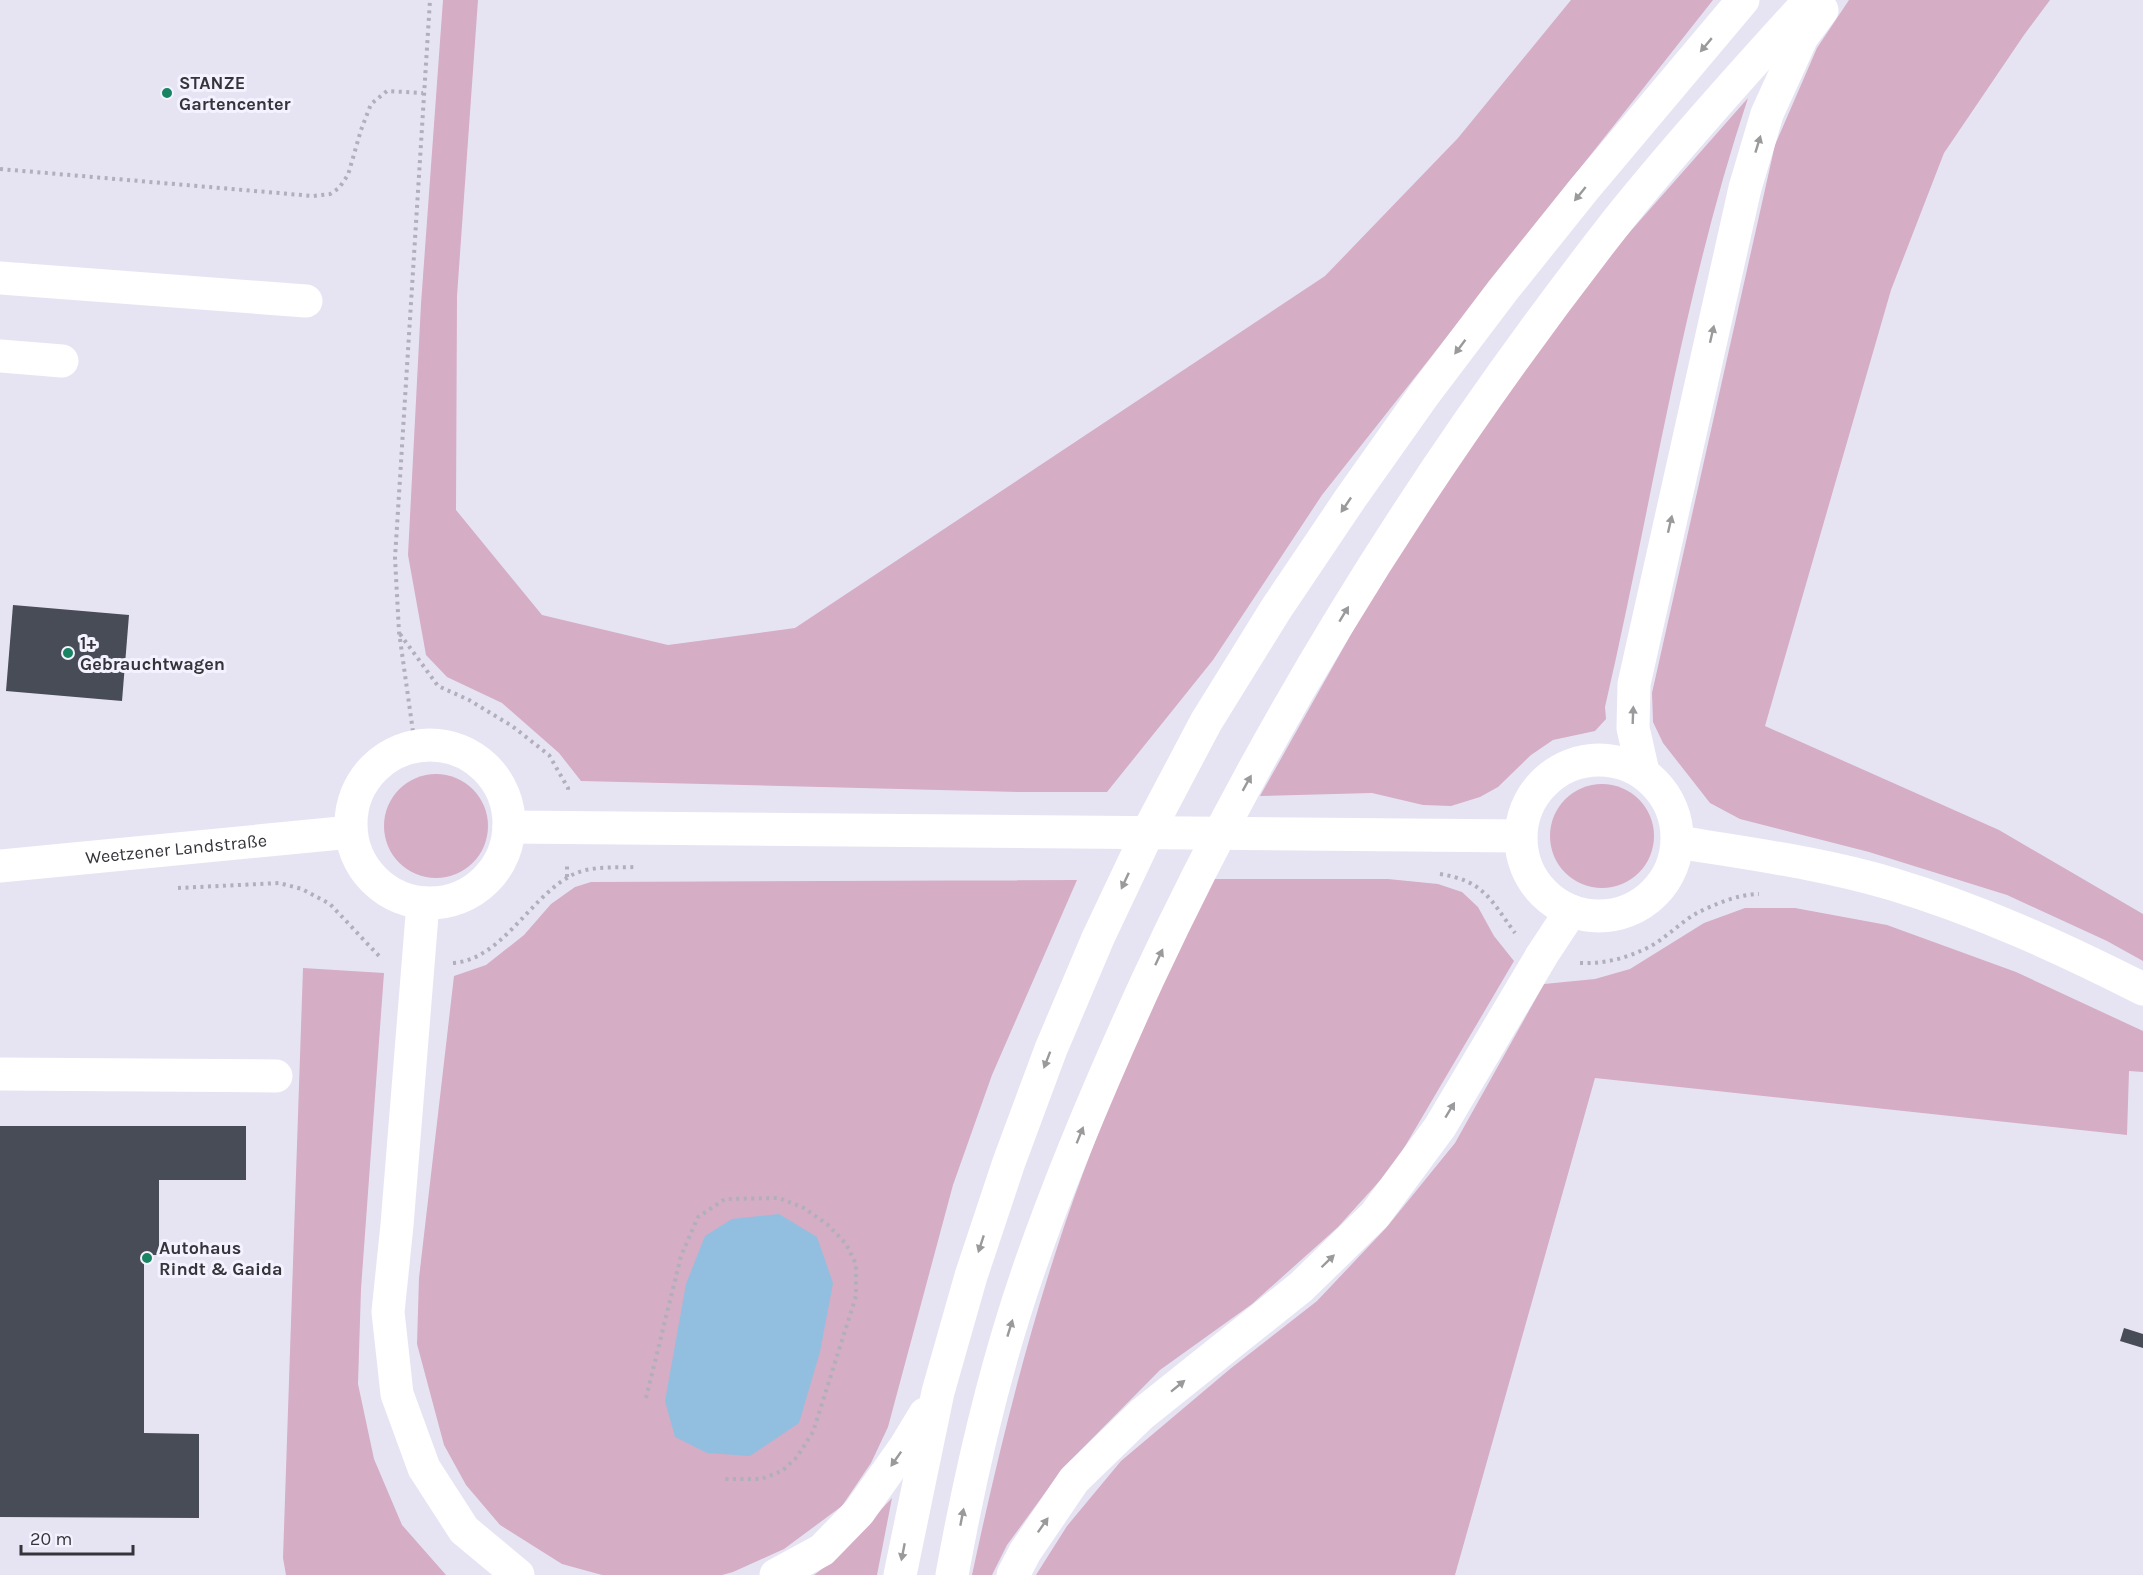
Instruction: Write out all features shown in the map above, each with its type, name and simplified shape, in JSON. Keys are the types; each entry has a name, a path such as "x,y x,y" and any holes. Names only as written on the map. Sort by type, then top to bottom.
{"main road":[{"path":"900,1575 938,1392 974,1266 1009,1162 1051,1049 1098,938 1145,838 1206,722 1313,554 1425,393 1576,199 1743,0"},
{"path":"952,1575 963,1513 1004,1349 1029,1268 1058,1189 1112,1057 1172,927 1237,799 1307,674 1381,552 1470,419 1537,326 1621,217 1708,112 1810,0"},
{"path":"1643,772 1633,728 1634,684 1745,188 1772,105 1803,37 1829,0"},
{"path":"0,278 306,301"},
{"path":"0,356 62,361"},
{"path":"435,745 455,749 473,758 489,771 500,788 507,807 509,827 507,844 501,860 491,875 477,888 460,898 442,903 423,903 388,892 362,866 351,832 354,803 366,776 380,762 396,752 415,746 435,745"},
{"path":"1608,759 1643,772 1655,783 1673,810 1677,826 1678,842 1671,871 1664,884 1642,904 1615,915 1600,917 1571,911 1554,902 1540,890 1529,873 1522,855 1520,836 1523,817 1530,800 1541,785 1555,773 1572,764 1608,759"},
{"path":"509,827 1520,836"},
{"name":"Weetzener Landstraße","path":"0,866 351,832"},
{"path":"1678,842 1784,858 1890,883 1944,901 2072,953 2143,989"},
{"path":"423,903 388,1312 397,1394 424,1468 464,1530 518,1575"},
{"path":"1013,1575 1025,1552 1074,1480 1142,1414 1301,1287 1375,1215 1440,1127 1542,955 1571,911"},
{"path":"0,1074 276,1076"},
{"path":"776,1575 822,1550 859,1512 904,1447 938,1392"}],"path":[{"path":"415,746 399,632 395,558 430,0"},
{"path":"0,169 302,195 330,194 339,188 348,175 371,104 387,91 423,93"},
{"path":"174,888 279,883 302,890 330,904 379,956 456,963 485,952 516,926 543,896 567,877 568,788 549,755 512,726 469,700 438,686 399,632"},
{"path":"1431,872 1461,878 1477,886 1518,937 1542,955 1568,963 1601,964 1624,958 1652,945 1696,914 1730,900 1751,894 1761,894"},
{"path":"646,1398 681,1256 698,1217 725,1199 779,1198 804,1208 828,1225 846,1244 856,1264 856,1296 813,1432 797,1457 782,1471 761,1479 725,1479"}],"shaded area":[{"path":"443,0 478,0 457,296 456,510 542,615 668,645 795,628 1325,276 1458,138 1571,0 1713,0 1322,495 1213,660 1107,792 1020,792 581,781 559,753 502,703 447,677 426,655 408,555 421,304"},
{"path":"1849,0 2050,0 1944,153 1891,290 1765,726 1999,830 2143,914 2143,961 2107,941 2007,895 1869,852 1740,819 1710,803 1663,743 1653,722 1652,693 1775,145 1817,48"},
{"path":"1748,98 1704,248 1686,324 1605,707 1606,719 1595,731 1553,740 1531,755 1498,787 1480,797 1451,806 1423,805 1372,793 1260,796 1386,572 1483,424 1606,259"},
{"path":"436,774 456,778 473,789 484,806 488,826 484,846 473,863 456,874 436,878 416,874 399,863 388,846 384,826 388,806 399,789 416,778"},
{"path":"1602,784 1622,788 1639,799 1650,816 1654,836 1650,856 1639,873 1622,884 1602,888 1582,884 1565,873 1554,856 1550,836 1554,816 1565,799 1582,788"},
{"path":"1209,879 1388,879 1438,884 1462,892 1478,907 1494,936 1514,961 1394,1165 1338,1227 1252,1304 1160,1370 1064,1467 1007,1545 992,1575 972,1575 1020,1374 1065,1225 1096,1138 1127,1063"},
{"path":"1077,880 992,1075 953,1185 888,1427 871,1463 842,1506 784,1549 722,1575 602,1575 562,1564 500,1525 466,1485 444,1445 417,1344 419,1278 454,976 486,965 524,935 551,904 575,887 591,882"},
{"path":"1745,908 1795,908 1887,925 2016,972 2143,1031 2143,1072 2129,1071 2127,1135 1595,1078 1455,1575 1036,1575 1067,1526 1121,1461 1230,1369 1317,1301 1386,1228 1455,1143 1544,984 1595,979 1630,969 1704,923"},
{"path":"303,968 384,973 361,1289 358,1384 374,1459 402,1525 446,1575 286,1575 283,1558"},
{"path":"892,1498 877,1575 814,1575 834,1560"}],"water":[{"path":"779,1214 817,1237 833,1283 820,1352 799,1423 750,1456 707,1453 675,1437 665,1401 686,1284 705,1236 732,1219"}],"building":[{"name":"1+ Gebrauchtwagen","path":"13,605 129,615 122,701 6,691"},
{"path":"0,1126 246,1126 246,1180 159,1180 159,1255 144,1255 144,1433 199,1434 199,1518 0,1517"},
{"path":"2124,1328 2143,1334 2143,1348 2120,1341"}],"place":[{"name":"STANZE Gartencenter","path":"167,93"},
{"name":"1+ Gebrauchtwagen","path":"68,653"},
{"name":"Autohaus Rindt & Gaida","path":"147,1258"}]}
